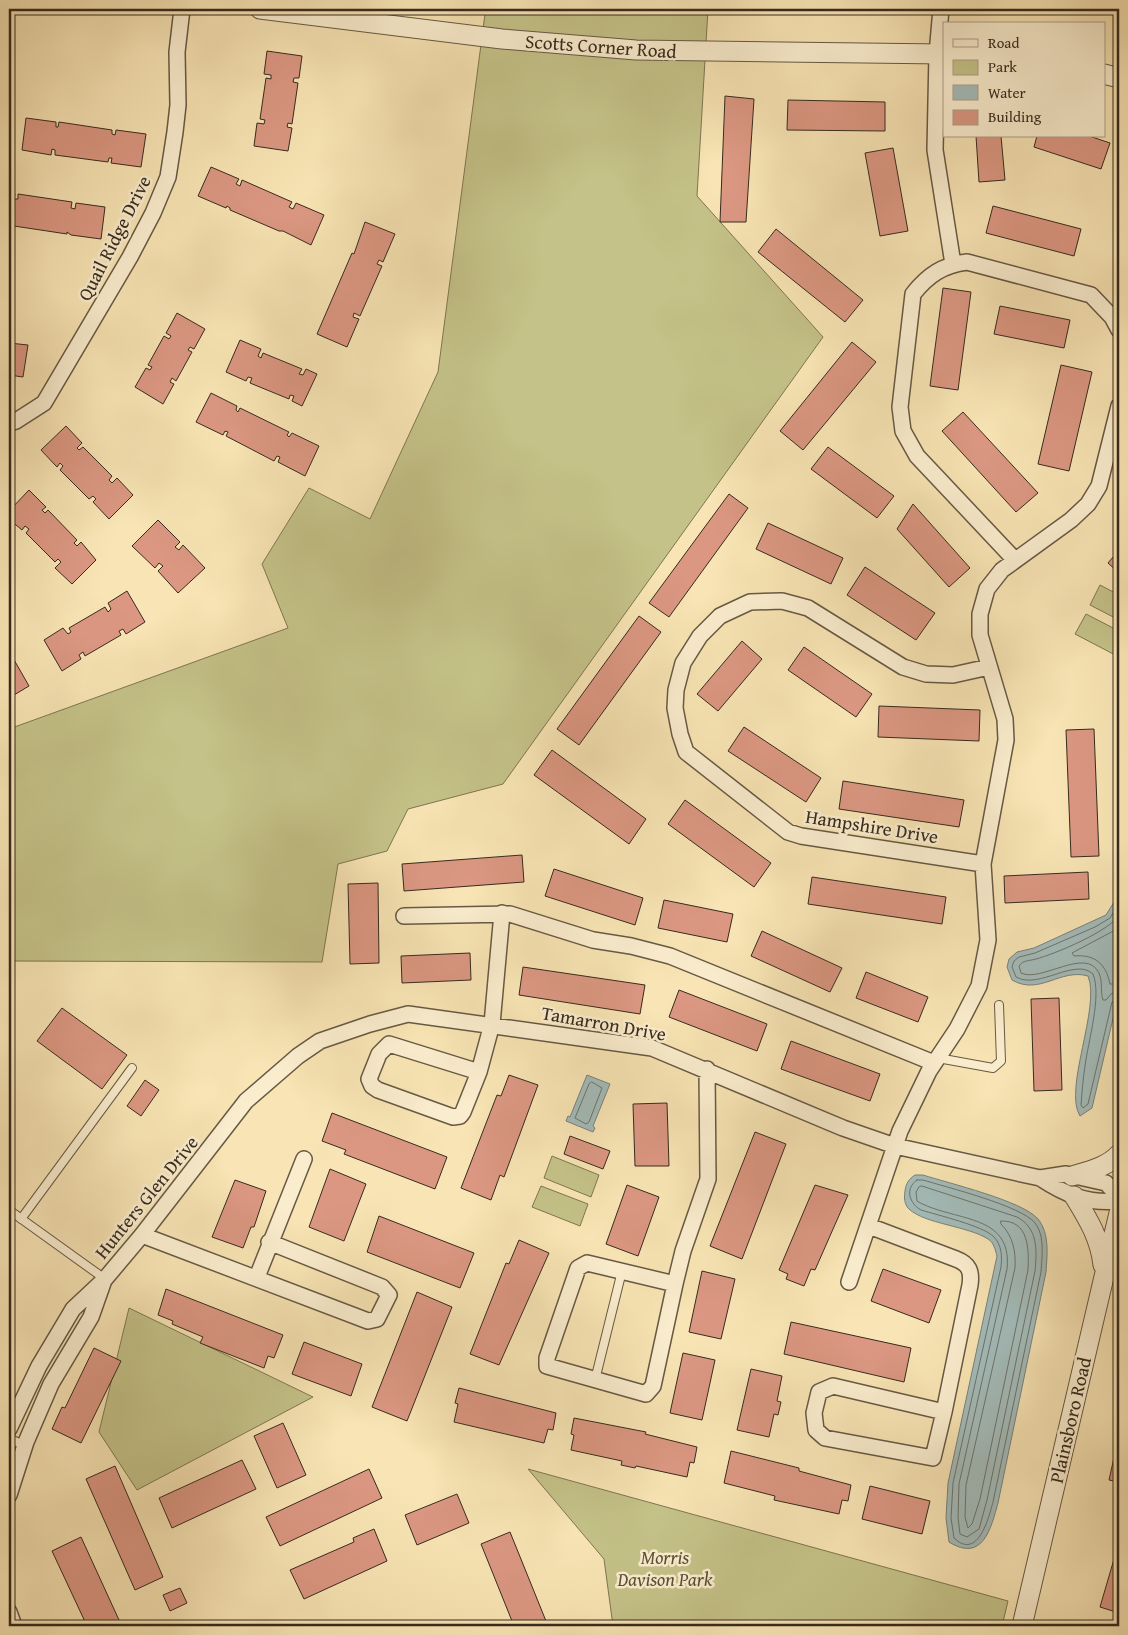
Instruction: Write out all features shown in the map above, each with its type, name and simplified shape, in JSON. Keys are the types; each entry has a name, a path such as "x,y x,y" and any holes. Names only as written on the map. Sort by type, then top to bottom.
{"street":[{"name":"Quail Ridge Drive","path":"9,423 44,403 126,264 153,213 168,178 178,105 177,52 182,9"},
{"name":"Scotts Corner Road","path":"260,9 502,39 636,50 941,54"},
{"path":"941,9 941,54 935,150 953,264"},
{"path":"1106,75 1119,78"},
{"path":"1015,560 917,456 903,431 900,407 913,294 924,281 953,264 967,262 1091,295 1112,317 1119,330"},
{"path":"849,1282 900,1131 936,1060 957,1030 979,986 988,940 983,864 1006,740 1005,719 980,635 980,614 987,589 1002,570 1071,520 1088,504 1100,486 1119,406"},
{"name":"Hampshire Drive","path":"983,864 801,836 788,832 686,752 675,708 676,690 683,663 700,636 720,616 750,602 782,601 808,608 903,667 926,674 953,675 989,667"},
{"path":"404,916 502,913 593,940 631,946 670,956 936,1060"},
{"path":"479,1072 389,1044 379,1054 368,1079 372,1086 378,1090 453,1117 460,1116 479,1072 492,1024 502,913"},
{"name":"Tamarron Drive","path":"218,1139 246,1101 298,1056 320,1041 370,1024 408,1014 492,1024 652,1048 707,1069 844,1128 895,1146 1040,1178 1065,1194 1101,1203 1119,1201"},
{"path":"675,1284 587,1263 578,1268 547,1358 547,1366 646,1394 651,1390 675,1284 682,1251 708,1180 707,1069"},
{"name":"Hunters Glen Drive","path":"9,1429 39,1366 73,1309 105,1279 218,1139"},
{"path":"1072,1176 1096,1169 1114,1160 1119,1154"},
{"path":"257,1277 269,1242 304,1159"},
{"name":"Tamarron Drive","path":"1040,1178 1066,1174 1106,1183 1119,1197"},
{"path":"1074,1196 1091,1222 1101,1247 1104,1274"},
{"name":"Plainsboro Road","path":"1022,1626 1119,1213"},
{"path":"869,1226 956,1259 968,1267 971,1275 944,1412 933,1458 825,1438 816,1430 814,1413 819,1392 833,1386 944,1412"},
{"path":"142,1235 257,1277 368,1321 377,1319 388,1295 382,1287 269,1242"},
{"name":"Hunters Glen Drive","path":"9,1496 25,1446 51,1384 91,1317 105,1279"},
{"path":"9,1612 14,1626"}],"lane":[{"path":"936,1060 993,1068 1001,1061 999,1005"},
{"path":"21,1219 132,1068"},
{"path":"9,1210 105,1279"},
{"path":"595,1380 622,1271"},
{"path":"9,1438 25,1446"}],"green space":[{"path":"466,9 708,9 697,196 823,337 503,784 408,809 387,851 338,864 322,962 9,961 9,729 288,628 262,564 309,488 370,519 438,372 485,14"},
{"path":"1100,585 1119,595 1119,620 1090,605"},
{"path":"1086,614 1119,631 1119,657 1075,634"},
{"path":"552,1156 599,1175 591,1197 544,1178"},
{"path":"541,1186 588,1204 580,1226 532,1207"},
{"path":"129,1308 313,1397 137,1490 99,1432"},
{"name":"Morris Davison Park","path":"528,1469 1008,1601 1002,1626 613,1626 604,1559"}],"water":[{"path":"1119,883 1119,993 1092,1108 1080,1116 1076,1104 1076,1087 1090,1007 1091,990 1088,976 1068,975 1041,984 1022,984 1012,980 1007,967 1009,959 1017,952 1034,948 1106,915 1114,902"},
{"path":"587,1075 610,1084 593,1126 595,1128 593,1132 566,1121 568,1116 570,1117"},
{"path":"915,1175 923,1175 1002,1199 1030,1212 1042,1225 1046,1238 1046,1272 998,1503 984,1540 970,1548 961,1547 949,1542 946,1518 948,1483 997,1256 993,1244 988,1239 969,1231 925,1218 909,1209 904,1196 905,1188"}],"building":[{"path":"267,51 302,56 299,78 294,78 293,82 298,83 292,124 288,123 287,127 292,128 288,151 254,146 257,123 264,124 265,120 260,119 266,78 271,79 271,75 264,74"},
{"path":"725,96 754,99 746,222 720,222"},
{"path":"788,100 885,102 885,131 787,130"},
{"path":"26,118 56,122 56,127 58,127 59,122 112,130 112,134 115,135 116,130 146,134 141,167 111,163 112,158 109,158 108,162 55,155 55,150 52,149 51,155 22,150"},
{"path":"976,138 1001,138 1005,180 979,182"},
{"path":"1036,138 1095,138 1110,143 1101,169 1034,147"},
{"path":"893,148 908,231 880,236 865,153"},
{"path":"211,167 239,179 236,184 240,186 242,180 292,202 289,207 293,209 296,203 324,215 311,245 283,231 230,210 227,206 226,208 198,196"},
{"path":"9,193 15,194 14,199 18,199 18,194 72,202 71,208 75,209 76,203 105,207 101,239 71,235 67,232 67,234 14,226 14,224 9,226"},
{"path":"993,206 1081,229 1074,256 986,233"},
{"path":"365,222 395,234 383,262 379,260 377,264 382,266 360,316 354,313 353,317 359,319 347,347 317,334 352,253 354,254"},
{"path":"776,229 863,300 845,322 758,252"},
{"path":"943,288 971,292 958,390 930,386"},
{"path":"1000,306 1070,320 1064,348 994,334"},
{"path":"177,313 205,329 194,349 190,347 188,350 192,352 176,381 172,378 170,382 174,384 163,404 135,387 146,368 150,370 152,367 148,365 164,336 169,339 171,336 166,333"},
{"path":"240,340 261,349 258,356 261,358 263,353 302,369 299,374 303,375 306,369 317,374 302,406 292,401 294,396 290,395 289,399 250,383 252,378 248,377 246,381 226,372"},
{"path":"852,342 876,362 803,450 780,431"},
{"path":"9,343 28,345 23,377 9,375"},
{"path":"1061,365 1092,372 1069,471 1038,464"},
{"path":"211,393 237,406 236,410 238,412 240,408 289,432 287,435 289,437 292,433 319,446 305,476 278,462 280,457 277,456 274,461 226,436 228,432 225,431 223,435 196,422"},
{"path":"963,412 1038,493 1016,512 942,431"},
{"path":"66,426 82,443 77,448 79,450 83,447 112,476 109,480 112,483 117,478 133,495 109,519 93,502 96,499 93,496 89,499 60,470 63,466 60,463 57,467 41,450"},
{"path":"828,447 894,496 877,518 811,469"},
{"path":"29,490 46,507 42,510 45,513 48,510 77,540 74,543 77,546 81,542 96,560 72,584 55,568 61,562 58,559 55,562 26,533 29,529 25,526 22,530 9,519 9,511"},
{"path":"729,494 748,508 669,617 649,603"},
{"path":"913,504 970,568 949,587 897,529"},
{"path":"158,520 180,542 175,547 179,550 183,545 205,568 178,593 158,571 163,566 159,563 155,568 132,546"},
{"path":"768,523 843,558 831,584 756,549"},
{"path":"1119,550 1119,573 1108,563"},
{"path":"865,567 935,613 916,640 847,595"},
{"path":"127,591 145,622 126,634 123,629 119,631 121,635 85,656 83,652 79,655 81,659 62,671 44,640 63,628 68,634 71,632 69,628 105,607 108,612 111,609 108,603"},
{"path":"639,616 661,632 579,745 557,729"},
{"path":"742,641 762,659 718,711 697,694"},
{"path":"804,647 872,694 856,717 788,670"},
{"path":"13,658 29,686 9,698 9,660"},
{"path":"879,706 980,710 979,741 878,737"},
{"path":"744,727 821,778 806,802 728,751"},
{"path":"1094,729 1099,856 1071,857 1066,730"},
{"path":"552,750 646,819 629,844 534,775"},
{"path":"843,781 964,800 959,827 839,809"},
{"path":"685,800 771,863 754,887 668,824"},
{"path":"522,855 524,882 404,891 402,864"},
{"path":"554,869 643,898 635,925 545,896"},
{"path":"1088,872 1089,899 1005,903 1004,876"},
{"path":"812,877 946,897 942,924 808,904"},
{"path":"378,883 379,963 350,964 348,884"},
{"path":"664,900 733,914 727,942 658,928"},
{"path":"762,931 842,968 830,992 751,956"},
{"path":"470,953 471,980 402,983 401,956"},
{"path":"523,967 645,985 640,1014 519,995"},
{"path":"866,972 928,997 918,1022 856,998"},
{"path":"679,990 767,1024 757,1051 669,1017"},
{"path":"1059,998 1062,1090 1034,1091 1031,999"},
{"path":"62,1008 127,1055 102,1089 37,1041"},
{"path":"791,1041 880,1074 870,1101 781,1069"},
{"path":"509,1075 538,1085 504,1177 500,1175 491,1200 461,1188 497,1095 501,1096"},
{"path":"145,1080 159,1090 141,1116 127,1106"},
{"path":"667,1103 669,1166 635,1166 633,1104"},
{"path":"332,1113 447,1157 435,1189 344,1154 346,1150 322,1141"},
{"path":"755,1132 786,1144 742,1259 710,1246"},
{"path":"570,1136 610,1151 603,1169 564,1154"},
{"path":"330,1169 366,1184 344,1241 309,1227"},
{"path":"235,1180 266,1191 254,1227 251,1227 243,1248 212,1237"},
{"path":"627,1185 659,1197 638,1256 606,1244"},
{"path":"815,1185 848,1195 815,1270 811,1269 804,1286 786,1279 788,1274 779,1270"},
{"path":"379,1216 474,1253 460,1288 367,1252"},
{"path":"519,1240 549,1253 499,1365 470,1354 506,1263 509,1264"},
{"path":"883,1269 941,1290 929,1323 871,1301"},
{"path":"702,1271 735,1279 721,1339 689,1332"},
{"path":"166,1289 283,1335 274,1358 268,1356 264,1368 200,1343 203,1337 172,1324 173,1321 158,1315"},
{"path":"417,1292 452,1307 407,1421 372,1407"},
{"path":"791,1322 911,1348 904,1382 784,1354"},
{"path":"304,1342 362,1364 351,1396 292,1374"},
{"path":"94,1348 121,1361 81,1443 52,1429 62,1407 65,1408"},
{"path":"683,1353 715,1360 702,1420 670,1413"},
{"path":"751,1369 782,1376 777,1401 781,1402 778,1415 774,1414 769,1437 737,1430"},
{"path":"459,1388 556,1413 553,1430 548,1429 544,1443 454,1422 458,1404 455,1403"},
{"path":"574,1418 646,1432 645,1434 697,1447 694,1463 690,1462 687,1477 636,1466 635,1468 621,1465 622,1461 571,1450 574,1435 571,1434"},
{"path":"283,1423 306,1475 277,1488 254,1436"},
{"path":"1119,1435 1119,1482 1109,1480"},
{"path":"731,1451 799,1468 799,1471 851,1485 848,1501 842,1500 839,1514 774,1500 775,1496 724,1483"},
{"path":"242,1460 256,1489 172,1528 159,1498"},
{"path":"115,1466 163,1577 135,1590 86,1479"},
{"path":"369,1469 382,1498 280,1546 266,1517"},
{"path":"870,1486 930,1501 922,1534 862,1519"},
{"path":"457,1494 469,1523 417,1545 405,1515"},
{"path":"374,1529 387,1561 304,1599 290,1570 354,1542 353,1538"},
{"path":"510,1532 548,1626 514,1626 481,1544"},
{"path":"81,1537 119,1620 106,1626 87,1626 52,1551"},
{"path":"1119,1542 1119,1613 1100,1607"},
{"path":"180,1588 187,1603 170,1611 163,1595"}]}
